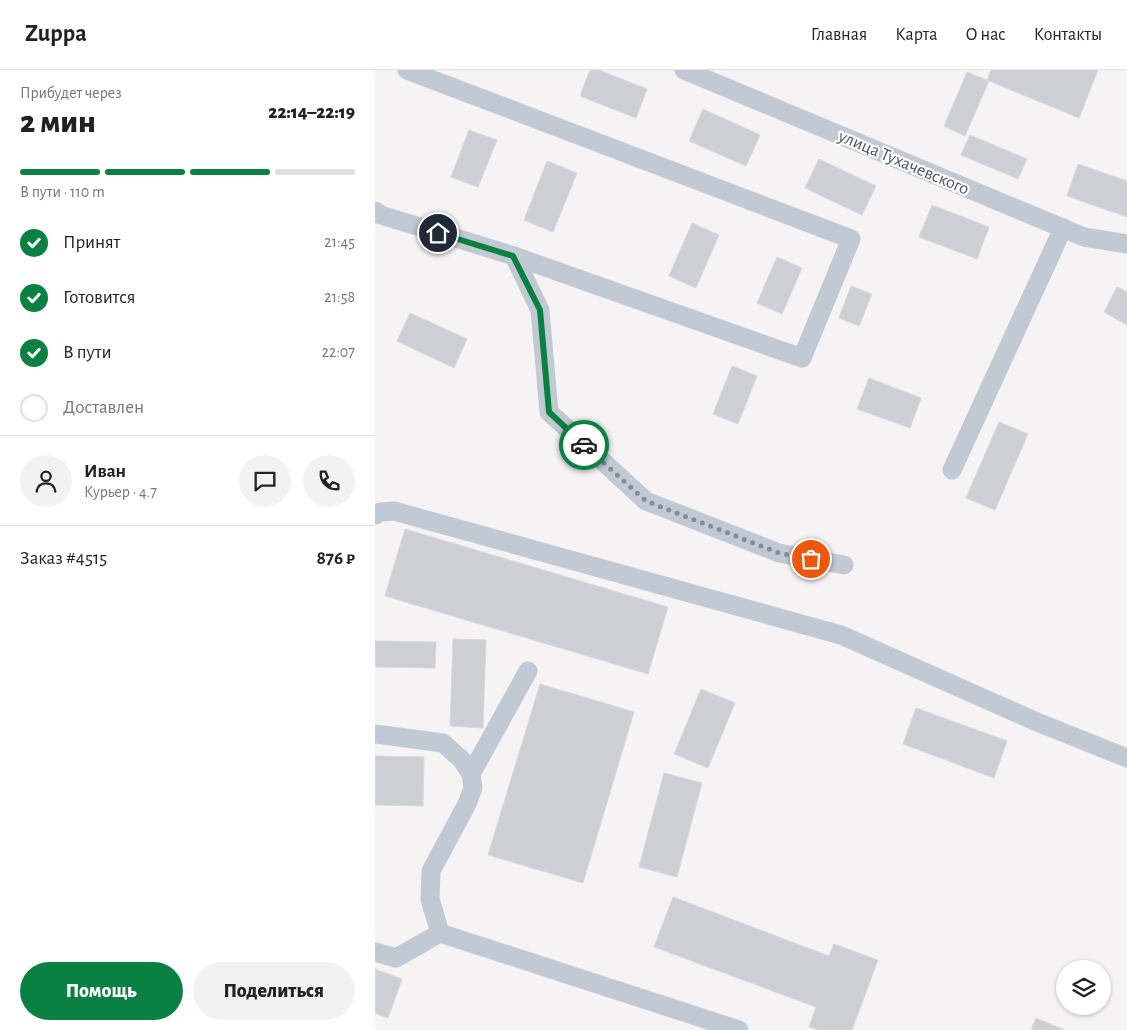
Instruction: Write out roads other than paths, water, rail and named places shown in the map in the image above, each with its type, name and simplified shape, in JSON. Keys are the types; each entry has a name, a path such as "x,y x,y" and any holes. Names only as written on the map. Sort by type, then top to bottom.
{"street":[{"path":"375,211 381,215 513,256 802,358 851,239 407,70"},
{"name":"улица Тухачевского","path":"684,70 1084,237 1127,244"},
{"path":"952,470 1063,228"},
{"path":"513,256 540,310 549,412 646,501 779,553 844,565"},
{"path":"375,515 380,512 394,511 841,635 1037,722 1127,758"},
{"path":"471,774 528,671"},
{"path":"375,734 443,742 462,760 471,774 473,788 467,804 431,871 429,899 440,933"},
{"path":"375,952 395,958 440,933 739,1030"}]}
